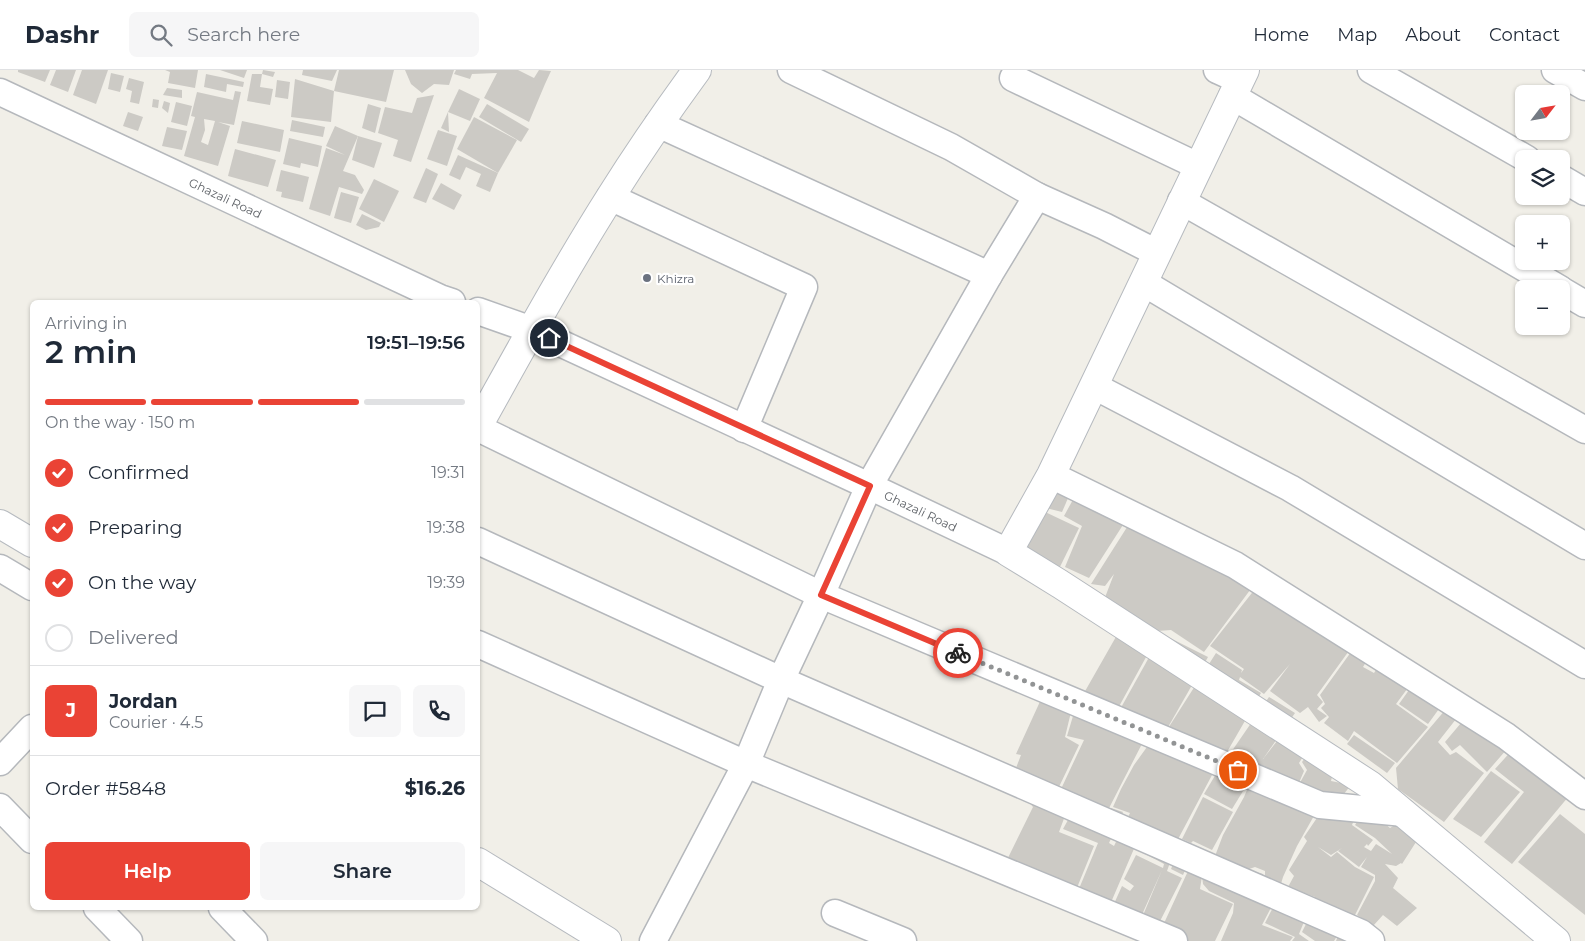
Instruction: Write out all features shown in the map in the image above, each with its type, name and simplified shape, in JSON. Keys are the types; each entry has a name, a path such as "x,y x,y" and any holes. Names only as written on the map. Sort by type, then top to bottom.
{"street":[{"path":"480,423 610,197 658,124 697,70"},
{"path":"791,70 951,147 1037,196 1104,226 1157,253"},
{"path":"1371,70 1515,152"},
{"path":"1555,70 1585,87"},
{"path":"1013,78 1198,166"},
{"path":"1546,280 1233,79 1198,166 1144,282 1051,475 1008,552 1370,785 1556,941"},
{"name":"Ghazali Road","path":"0,92 447,300"},
{"path":"658,124 989,275"},
{"path":"1570,183 1585,192"},
{"path":"653,941 746,764 781,680 870,486 989,275 1037,196"},
{"path":"610,197 804,286 744,428"},
{"path":"1181,201 1585,430"},
{"path":"1144,282 1585,546"},
{"path":"1570,295 1585,304"},
{"name":"Ghazali Road","path":"480,312 532,330 1008,552"},
{"path":"1094,386 1290,488 1585,664"},
{"path":"480,428 821,595 1320,805 1404,813"},
{"path":"1051,475 1235,565 1506,736 1585,796"},
{"path":"0,524 30,542"},
{"path":"480,542 781,680 1361,933 1370,941"},
{"path":"0,568 30,586"},
{"path":"480,645 746,764 1174,941"},
{"path":"1585,657 1582,661 1585,664"},
{"path":"0,762 17,735"},
{"path":"0,807 30,838"},
{"path":"480,863 607,941"},
{"path":"99,910 129,941"},
{"path":"224,910 254,941"},
{"path":"835,913 903,941"}],"building":[{"path":"18,70 50,70 45,82 18,72"},
{"path":"56,70 76,70 68,92 50,85"},
{"path":"82,70 108,70 96,104 73,95"},
{"path":"165,70 198,70 195,88 168,83 170,72"},
{"path":"220,70 247,70 244,78"},
{"path":"263,70 275,72 273,77 262,74"},
{"path":"303,70 337,70 332,81 302,75"},
{"path":"339,70 394,70 386,102 334,91"},
{"path":"405,70 454,70 449,85 434,84 422,93 411,84"},
{"path":"456,70 518,70 534,78 539,70 551,71 529,122 484,98 497,73 472,74 470,79 454,74"},
{"path":"111,73 124,76 120,92 108,89"},
{"path":"206,74 244,82 243,87 227,84 226,92 204,87"},
{"path":"252,74 262,74 260,87 273,89 270,105 247,101"},
{"path":"129,78 144,82 139,104 130,102 132,91 126,89"},
{"path":"295,79 334,91 331,122 291,117"},
{"path":"277,80 290,82 288,99 275,97"},
{"path":"167,88 182,90 182,98 163,95"},
{"path":"459,89 480,99 470,121 448,112"},
{"path":"235,91 241,92 234,125 218,122 230,126 218,166 184,156 195,117 191,116 197,92 233,100","holes":["204,119 215,121 208,145 201,142 205,130"]},
{"path":"434,95 411,162 393,156 398,140 378,133 385,107 412,113 417,98"},
{"path":"153,99 159,100 158,108 152,107"},
{"path":"164,101 170,103 168,113 162,108"},
{"path":"176,102 192,106 187,126 171,122"},
{"path":"368,104 381,108 375,133 362,128"},
{"path":"487,104 529,129 521,142 479,117"},
{"path":"128,112 143,117 138,131 123,126"},
{"path":"448,112 449,132 441,128"},
{"path":"474,117 517,140 498,173 457,149"},
{"path":"292,120 325,127 323,137 290,131"},
{"path":"242,121 284,130 280,152 237,143"},
{"path":"335,126 358,136 343,171 355,175 364,190 362,194 339,187 330,216 309,209 326,148 345,155 326,146"},
{"path":"167,127 187,131 182,150 162,146"},
{"path":"438,130 457,136 447,166 427,159"},
{"path":"358,136 382,143 374,168 352,160"},
{"path":"289,138 322,146 318,167 301,163 300,168 283,164"},
{"path":"235,149 276,160 268,187 228,176"},
{"path":"458,155 498,173 490,192 476,186 481,174 466,167 460,180 449,175"},
{"path":"426,168 438,174 426,203 413,198"},
{"path":"281,170 309,177 303,202 281,197 282,192 276,191"},
{"path":"374,179 399,191 384,222 359,209"},
{"path":"441,183 462,195 454,210 432,199"},
{"path":"341,192 359,197 351,223 334,218"},
{"path":"362,214 381,223 379,227 366,230 356,225"},
{"path":"1057,481 1072,489 1062,512 1046,508"},
{"path":"1075,496 1128,517 1089,578 1065,567 1082,526 1064,516"},
{"path":"1043,511 1079,528 1056,575 1021,553"},
{"path":"1129,524 1256,582 1204,652 1171,630 1157,631 1104,600 1114,574 1105,586 1091,584"},
{"path":"1259,584 1359,637 1317,695 1323,702 1317,709 1327,716 1319,722 1308,707 1300,713 1270,691 1290,664 1264,694 1240,677 1239,680 1261,693 1223,759 1165,733 1216,653 1242,670 1241,673 1244,669 1210,646"},
{"path":"1121,628 1151,648 1116,712 1092,705 1097,696 1084,693"},
{"path":"1162,634 1208,657 1163,736 1118,713"},
{"path":"1351,652 1366,662 1363,667 1374,673 1382,661 1413,681 1396,704 1428,727 1397,763 1354,731 1348,741 1324,723 1329,717 1321,708 1325,704 1320,695"},
{"path":"1414,683 1452,691 1428,724 1399,704"},
{"path":"1043,695 1071,712 1065,737 1079,745 1058,789 1016,768 1021,755 1016,754"},
{"path":"1269,697 1295,713 1263,759 1294,719 1316,736 1299,763 1304,771 1298,785 1225,761"},
{"path":"1076,706 1146,736 1106,814 1061,789 1084,740 1067,736"},
{"path":"1446,709 1460,714 1438,742 1450,755 1456,752 1484,773 1444,822 1398,789 1396,768"},
{"path":"1461,723 1507,749 1487,772 1460,745 1452,751 1445,742"},
{"path":"1354,735 1395,763 1387,773 1347,744"},
{"path":"1152,740 1220,760 1176,843 1144,831 1145,823 1109,907 1076,896 1098,843 1063,829 1073,811 1102,823 1111,808 1123,812 1109,843 1114,846 1130,813 1113,807 1134,765"},
{"path":"1317,742 1333,773 1331,781 1351,785 1339,800 1297,788 1307,770 1302,762"},
{"path":"1515,747 1574,790 1512,864 1484,842 1524,792 1495,769"},
{"path":"1222,764 1248,783 1232,809 1204,794"},
{"path":"1491,771 1520,792 1481,837 1453,819"},
{"path":"1252,778 1315,814 1297,846 1283,877 1278,894 1265,883 1265,871 1255,867 1246,870 1263,874 1259,891 1274,902 1262,925 1293,937 1290,941 1221,941 1233,913 1234,903 1209,891 1203,884 1202,876 1186,868 1183,875 1171,869 1181,843 1212,864 1223,835"},
{"path":"1072,797 1059,832 1094,846 1074,895 1003,868 1033,807 1029,802"},
{"path":"1203,797 1233,812 1212,850 1193,841 1191,843 1182,839"},
{"path":"1366,808 1390,828 1395,825 1416,842 1402,864 1396,866 1385,864 1398,878 1393,888 1417,908 1397,926 1383,915 1373,926 1357,915 1375,881 1375,875 1361,867 1367,857 1359,867 1338,851 1342,848 1331,855 1318,847 1331,857 1337,852 1355,867 1374,877 1355,915 1370,926 1313,908 1315,897 1288,887 1294,876 1289,870 1307,841 1304,837 1323,809 1354,820 1352,825 1373,840 1368,846 1367,844 1364,847 1371,851 1376,844 1392,854 1375,838 1355,825"},
{"path":"1560,814 1585,834 1585,915 1518,862"},
{"path":"1147,844 1173,854 1167,871 1182,878 1156,929 1141,920 1162,870 1140,919 1113,906 1122,886 1130,891 1134,886 1124,879 1136,855 1163,868 1164,864 1140,851"},
{"path":"1188,871 1202,876 1200,889 1233,904 1215,941 1181,941 1160,932"},
{"path":"1284,886 1312,902 1299,934 1309,941 1292,941 1295,937 1265,923"},
{"path":"1311,914 1361,941 1336,941 1340,931 1334,941 1315,941 1302,932"}],"way so far":[{"path":"958,653 1238,770"}],"place":[{"name":"Khizra","path":"647,278"}],"route":[{"path":"549,338 870,486 821,595 958,653"}]}
